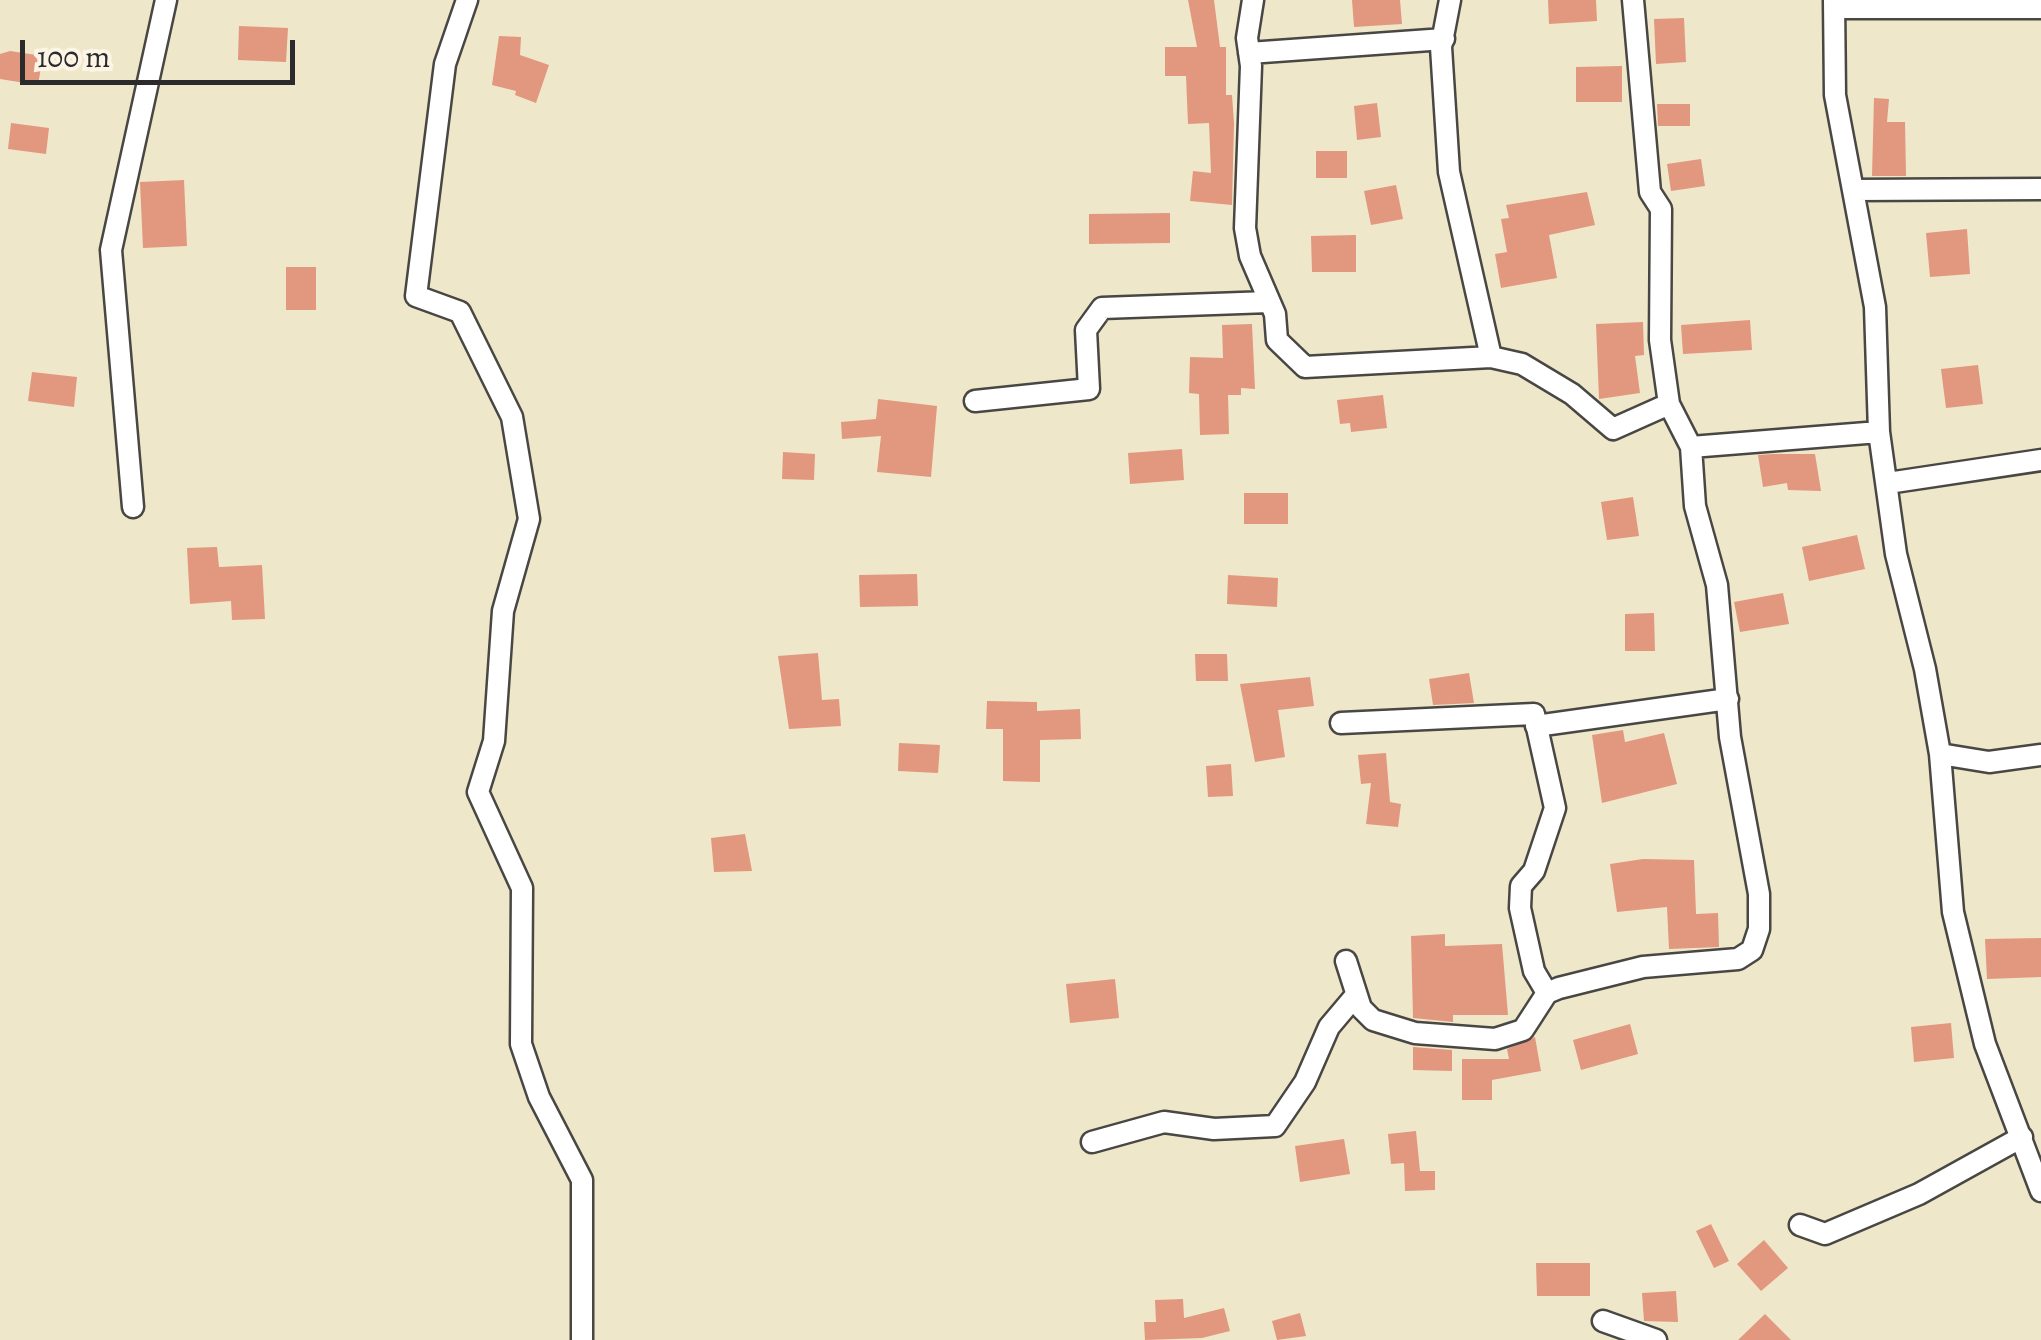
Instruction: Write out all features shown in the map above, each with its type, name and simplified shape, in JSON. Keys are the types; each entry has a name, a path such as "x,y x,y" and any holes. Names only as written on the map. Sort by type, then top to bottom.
{"street":[{"path":"133,506 111,250 166,0"},
{"path":"467,0 445,64 416,296 460,312 512,417 528,519 503,611 494,741 478,792 522,888 521,1044 539,1097 582,1180 582,1340"},
{"path":"1253,0 1245,228 1277,340 1305,367 1491,357 1522,364 1572,394 1613,429 1669,404"},
{"path":"1450,0 1444,39 1449,172 1491,357"},
{"path":"1346,961 1356,995 1373,1020 1397,1030 1482,1039 1524,1030 1548,993 1643,967 1738,958 1752,950 1759,929 1759,894 1730,737 1717,586 1695,506 1691,447 1669,404 1660,340 1661,210 1650,192 1633,0"},
{"path":"2041,8 1834,4 1835,95 1875,307 1878,432 1896,554 1926,669 1940,754 1953,912 1985,1044 2041,1190"},
{"path":"1249,53 1444,39"},
{"path":"1854,190 2041,189"},
{"path":"975,401 1089,389 1086,330 1102,308 1269,302"},
{"path":"1691,447 1878,432"},
{"path":"1888,483 2041,460"},
{"path":"1536,726 1728,699"},
{"path":"1342,724 1534,714 1555,808 1534,871 1521,886 1520,908 1534,971 1548,993"},
{"path":"1940,754 1989,762 2041,755"},
{"path":"1092,1142 1164,1122 1214,1129 1275,1126 1305,1082 1329,1027 1356,995"},
{"path":"1800,1226 1825,1234 1919,1194 2022,1137"},
{"path":"1612,1340 1603,1321 1656,1340"}],"building":[{"path":"1188,0 1214,0 1220,47 1226,47 1226,95 1232,95 1234,123 1232,205 1190,201 1193,171 1211,173 1209,123 1188,124 1186,76 1165,76 1165,47 1197,47"},
{"path":"1352,0 1400,0 1402,24 1354,27"},
{"path":"1548,0 1596,0 1597,21 1549,24"},
{"path":"1684,18 1686,62 1656,64 1654,19"},
{"path":"239,26 288,28 286,62 238,60"},
{"path":"499,36 521,37 520,55 549,65 536,103 515,95 516,91 492,85"},
{"path":"10,51 43,56 38,85 0,79 0,54"},
{"path":"1622,66 1622,102 1576,102 1576,67"},
{"path":"1874,98 1889,99 1887,122 1905,122 1906,176 1872,176"},
{"path":"1377,103 1381,137 1357,140 1354,106"},
{"path":"1657,104 1690,104 1690,126 1658,126"},
{"path":"11,123 49,128 46,154 8,149"},
{"path":"1316,151 1347,151 1347,178 1316,178"},
{"path":"1701,159 1705,186 1671,191 1667,164"},
{"path":"184,180 187,246 143,248 140,182"},
{"path":"1396,185 1403,219 1371,225 1364,191"},
{"path":"1587,192 1595,225 1549,235 1557,278 1501,288 1495,254 1507,252 1501,219 1509,218 1506,205"},
{"path":"1170,213 1170,243 1089,244 1089,214"},
{"path":"1967,229 1970,274 1930,277 1926,233"},
{"path":"1356,235 1356,272 1312,272 1311,236"},
{"path":"286,267 316,267 316,310 286,310"},
{"path":"1750,320 1752,350 1683,354 1681,325"},
{"path":"1643,322 1644,355 1635,356 1640,393 1599,399 1596,324"},
{"path":"1252,324 1255,389 1241,388 1241,395 1228,395 1229,434 1200,435 1199,394 1189,393 1190,357 1223,358 1222,325"},
{"path":"1978,365 1983,404 1946,408 1941,369"},
{"path":"32,372 77,377 74,407 28,401"},
{"path":"1383,395 1387,428 1351,432 1350,423 1340,424 1337,400"},
{"path":"878,399 937,406 931,477 877,472 881,436 842,439 841,422 876,419"},
{"path":"1182,449 1184,480 1130,484 1128,453"},
{"path":"783,452 815,454 814,480 782,479"},
{"path":"1815,454 1821,491 1788,490 1787,483 1763,487 1758,455"},
{"path":"1244,493 1288,493 1288,524 1244,524"},
{"path":"1633,497 1639,536 1607,540 1601,502"},
{"path":"1857,535 1865,569 1809,581 1802,547"},
{"path":"217,547 219,567 262,565 265,619 232,620 231,601 190,604 187,548"},
{"path":"917,574 918,606 860,607 859,575"},
{"path":"1228,575 1278,578 1277,607 1227,604"},
{"path":"1783,593 1789,624 1740,632 1734,602"},
{"path":"1654,613 1655,651 1625,651 1625,614"},
{"path":"818,653 822,700 839,699 841,726 789,729 778,656"},
{"path":"1195,654 1227,654 1228,681 1196,681"},
{"path":"1469,673 1474,703 1433,705 1429,679"},
{"path":"1310,677 1314,706 1278,710 1285,757 1255,762 1240,684"},
{"path":"987,701 1037,702 1037,711 1080,709 1081,739 1040,740 1040,782 1003,781 1003,729 986,729"},
{"path":"1623,730 1625,742 1664,733 1677,784 1602,803 1592,735"},
{"path":"899,743 940,745 938,773 898,771"},
{"path":"1386,753 1390,802 1401,804 1398,827 1366,824 1371,783 1361,784 1358,755"},
{"path":"1231,764 1233,796 1208,797 1206,766"},
{"path":"745,834 752,871 714,872 711,838"},
{"path":"1643,859 1694,860 1696,914 1718,913 1719,947 1669,949 1667,907 1617,912 1610,864"},
{"path":"1445,934 1445,946 1502,944 1508,1015 1453,1015 1453,1022 1413,1018 1411,936"},
{"path":"2041,938 2041,977 1987,979 1985,939"},
{"path":"1115,979 1119,1018 1070,1023 1066,984"},
{"path":"1951,1023 1954,1058 1914,1062 1911,1027"},
{"path":"1630,1024 1638,1054 1581,1070 1573,1040"},
{"path":"1535,1037 1541,1071 1492,1080 1492,1100 1462,1100 1462,1059 1509,1059 1507,1049"},
{"path":"1413,1047 1452,1050 1452,1071 1413,1070"},
{"path":"1416,1131 1420,1171 1435,1171 1435,1190 1405,1191 1404,1163 1391,1164 1388,1134"},
{"path":"1344,1139 1350,1174 1300,1182 1295,1146"},
{"path":"1711,1224 1729,1261 1714,1268 1696,1231"},
{"path":"1764,1240 1788,1268 1761,1291 1737,1264"},
{"path":"1536,1263 1590,1263 1590,1296 1537,1296"},
{"path":"1676,1291 1678,1322 1644,1321 1642,1293"},
{"path":"1183,1299 1184,1318 1224,1308 1230,1331 1202,1338 1145,1340 1144,1322 1156,1322 1155,1300"},
{"path":"1300,1313 1306,1336 1277,1340 1272,1321"},
{"path":"1765,1314 1791,1340 1738,1340"}]}
